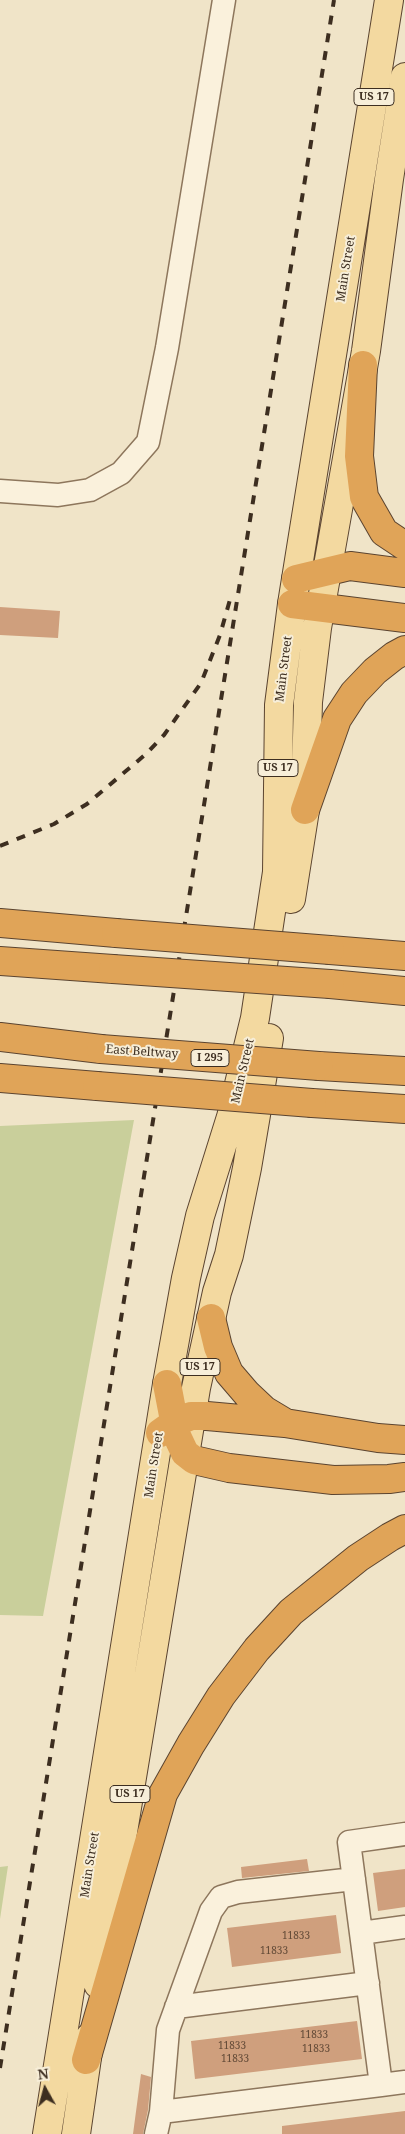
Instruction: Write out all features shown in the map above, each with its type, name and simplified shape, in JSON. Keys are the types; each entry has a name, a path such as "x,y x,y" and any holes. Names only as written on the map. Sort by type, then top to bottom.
{"highway":[{"path":"363,365 359,456 364,497 384,532 405,546"},
{"path":"405,573 350,566 325,572 294,591 320,607 405,618"},
{"path":"305,810 341,712 354,692 375,671 405,650"},
{"path":"0,923 405,956"},
{"path":"0,961 405,991"},
{"name":"East Beltway","path":"0,1037 101,1049 405,1071"},
{"path":"0,1078 405,1109"},
{"path":"211,1318 218,1347 229,1373 264,1410 285,1423"},
{"path":"167,1384 174,1424 185,1453 194,1460 229,1468 333,1480 405,1477"},
{"path":"174,1424 285,1423 369,1437 405,1440"},
{"path":"86,2060 163,1794 191,1744 221,1696 258,1648 291,1612 358,1558 405,1529"}],"main road":[{"name":"Main Street","path":"167,1384 186,1278 200,1216 232,1117 255,1018 277,872 279,705 294,591 389,0"},
{"name":"Main Street","path":"47,2134 174,1424 211,1318 229,1255 247,1168 305,810 308,702 325,572 363,365 405,77"},
{"name":"US 17","path":"76,2134 86,2060 185,1453"}],"street":[{"path":"0,491 58,495 90,490 121,473 148,442 167,348 224,0"},
{"path":"381,2085 349,1842 405,1834"},
{"path":"156,2134 161,2112 168,2030 210,1911 222,1897 238,1892 354,1879"},
{"path":"361,1933 405,1927"},
{"path":"176,2007 368,1983"},
{"path":"161,2112 405,2082"}],"green space":[{"path":"134,1120 43,1616 0,1615 0,1126"},
{"path":"8,1866 0,1919 0,1867"}],"building":[{"path":"0,607 60,611 58,638 0,635"},
{"path":"307,1859 309,1871 242,1878 241,1867"},
{"path":"405,1869 405,1907 378,1911 373,1873"},
{"path":"336,1915 341,1953 232,1967 227,1928"},
{"path":"357,2021 362,2059 195,2079 191,2041"},
{"path":"141,2074 151,2077 148,2110 143,2134 133,2134"},
{"path":"405,2111 405,2134 282,2134 282,2126"}],"railway":[{"path":"0,2068 334,0"},
{"path":"0,846 54,824 87,804 146,754 164,735 201,683 220,635 231,596"}]}
